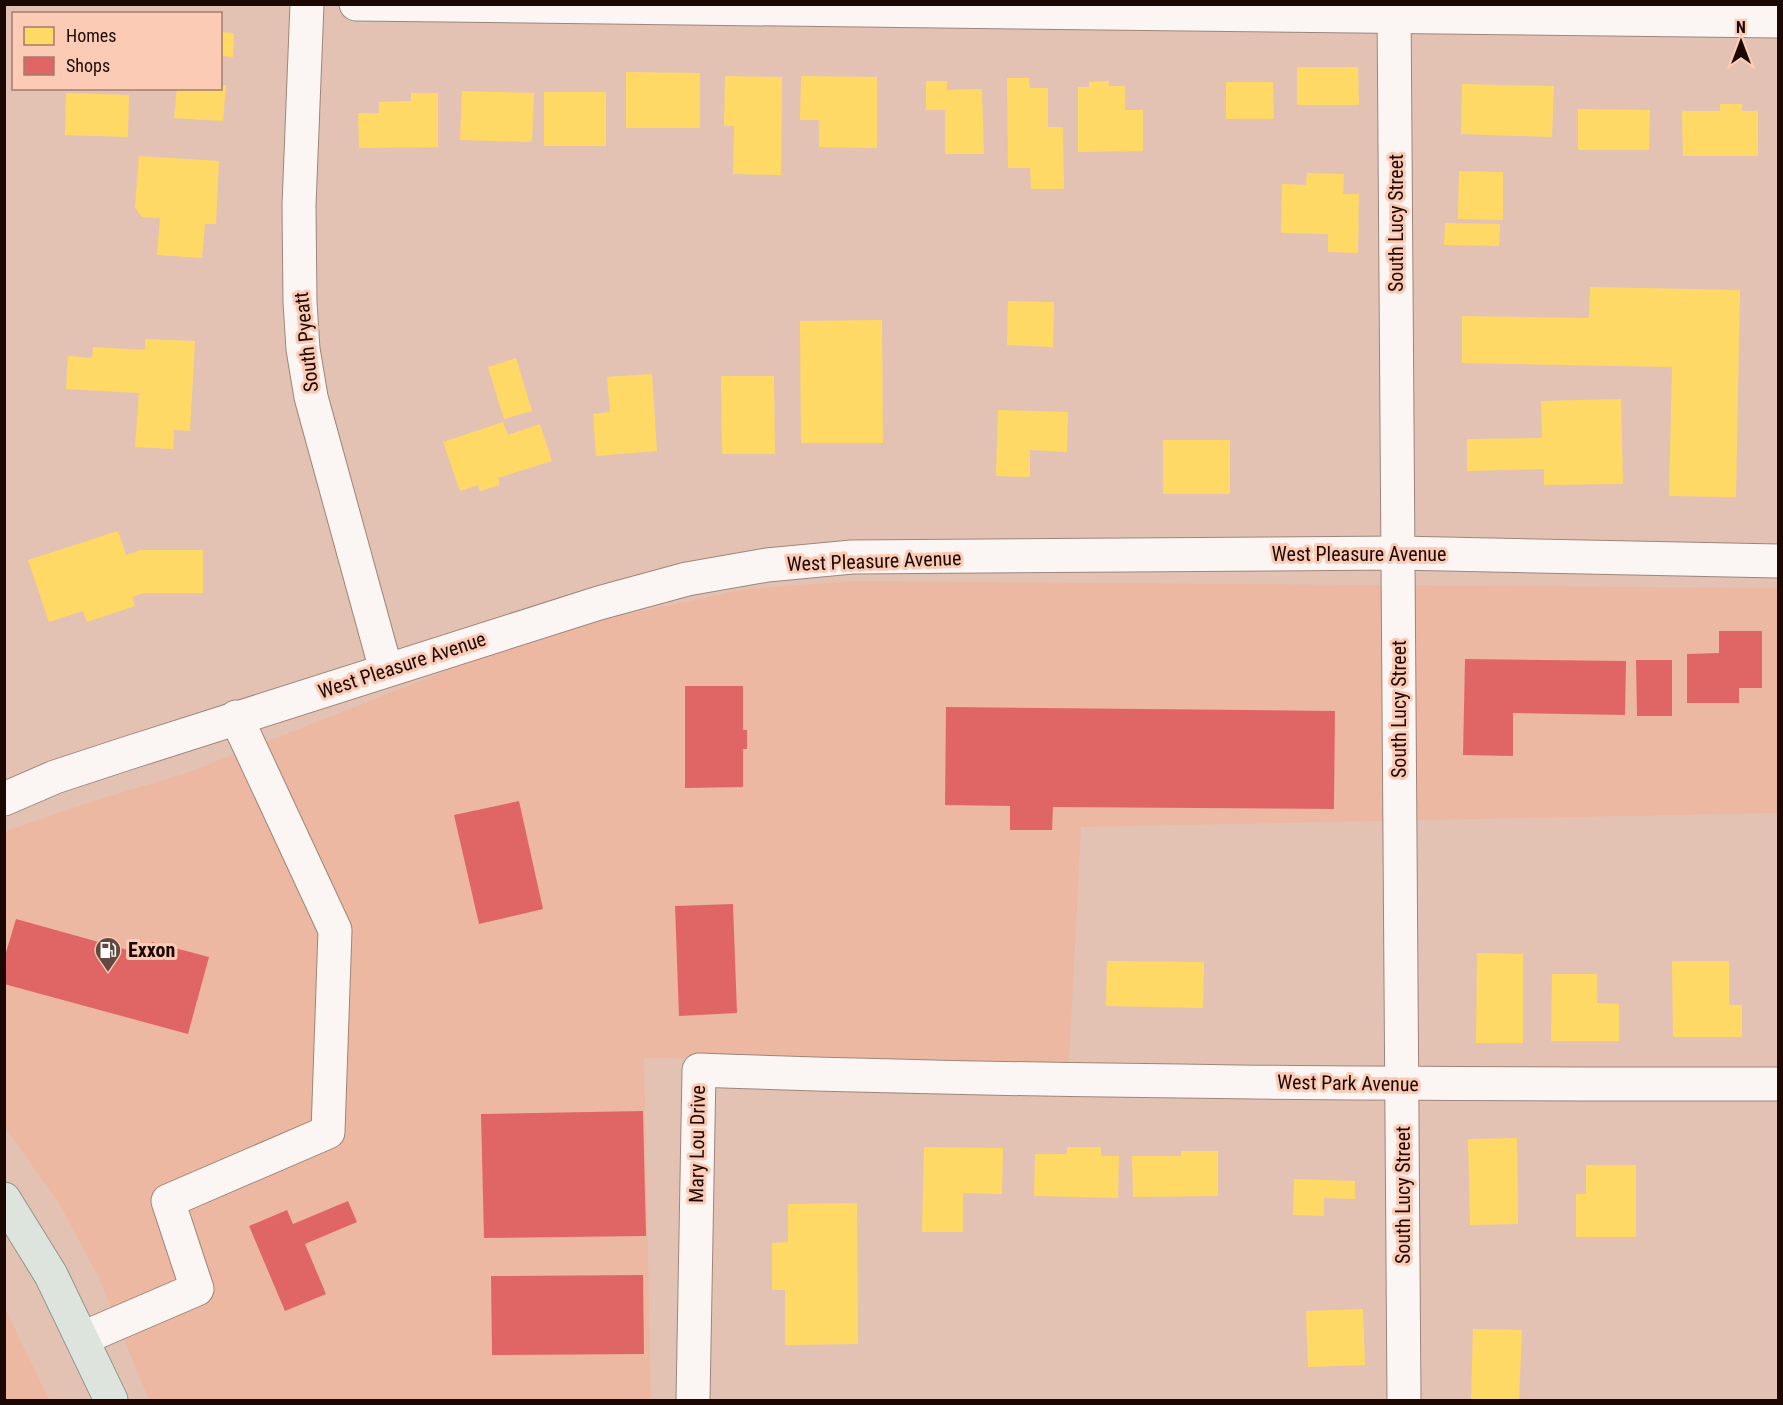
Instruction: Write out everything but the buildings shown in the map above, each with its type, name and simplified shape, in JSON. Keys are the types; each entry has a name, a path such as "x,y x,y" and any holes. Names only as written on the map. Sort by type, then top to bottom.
{"main road":[{"path":"4,1199 51,1275 111,1401"}],"street":[{"name":"South Pyeatt","path":"307,4 299,205 303,349 311,397 386,670"},
{"path":"356,4 1394,11 1779,21"},
{"name":"South Lucy Street","path":"1394,11 1404,1401"},
{"name":"West Pleasure Avenue","path":"4,799 55,777 236,717 599,603 687,579 766,565 852,557 1398,553 1779,561"},
{"path":"82,1338 197,1289 168,1201 328,1132 336,930 236,717"},
{"name":"Mary Lou Drive","path":"693,1401 699,1071 917,1078"},
{"name":"West Park Avenue","path":"917,1078 1402,1084 1779,1084"}],"shaded area":[{"path":"853,581 1778,588 1778,813 1081,827 1069,1063 644,1058 651,1400 149,1400 98,1276 60,1205 5,1127 4,832 84,804 189,772 547,631 746,589"},
{"path":"5,1308 49,1400 5,1400"}],"place":[{"name":"Exxon","path":"108,973"}]}
